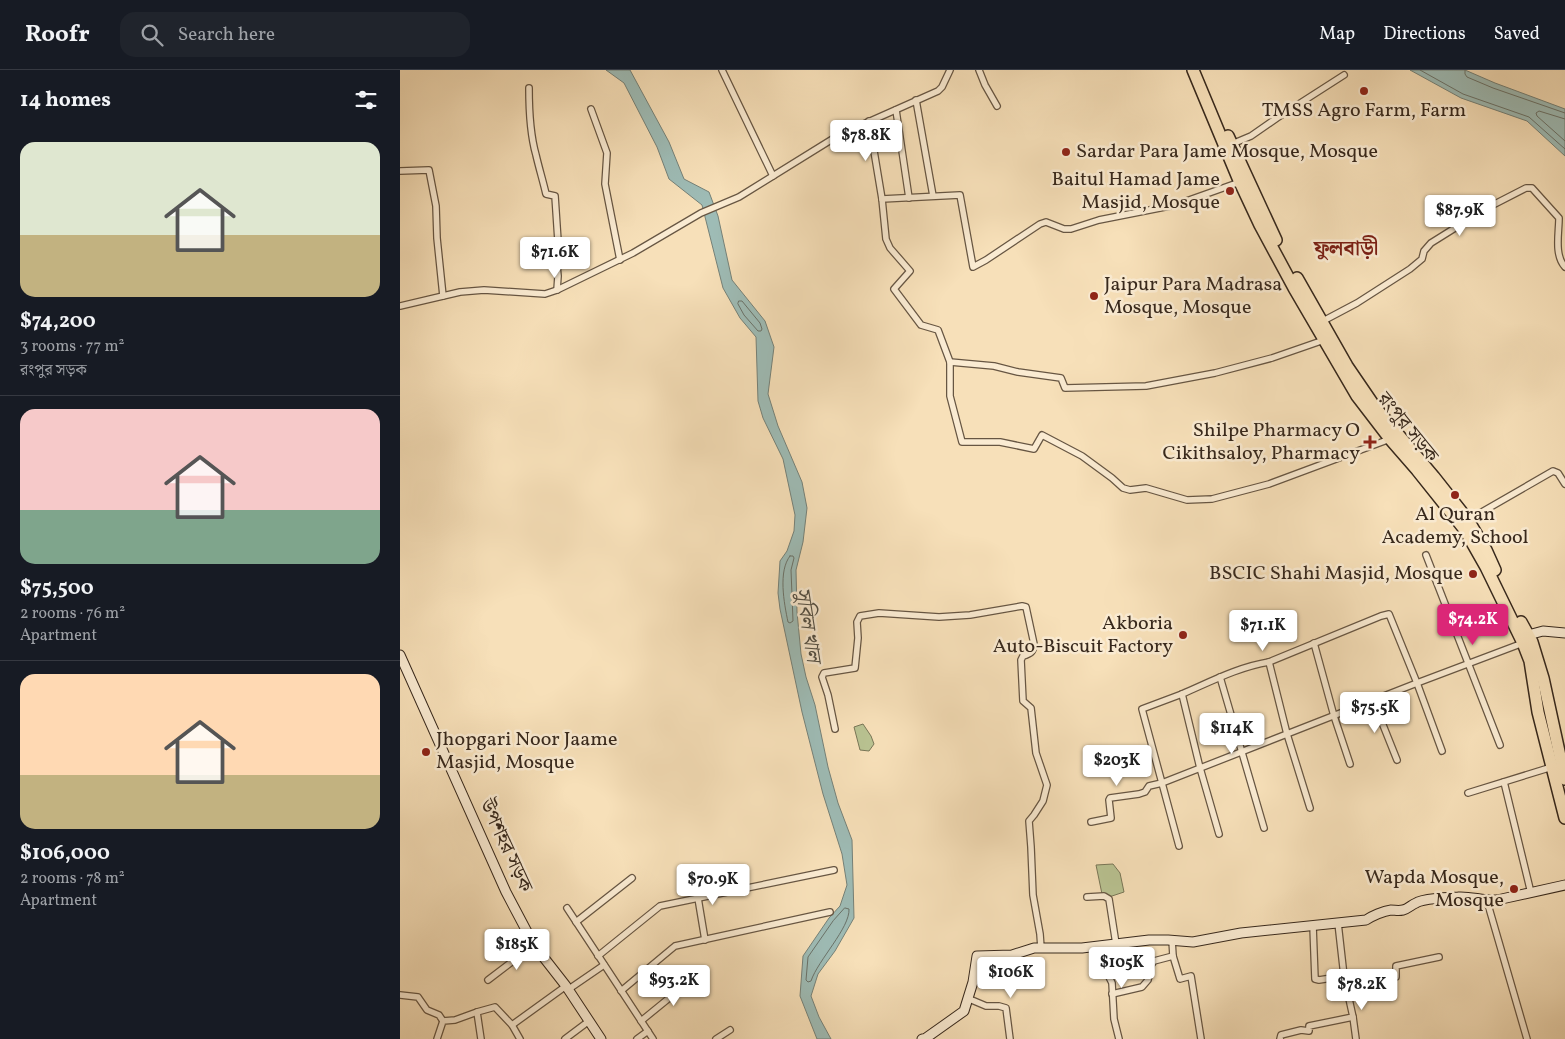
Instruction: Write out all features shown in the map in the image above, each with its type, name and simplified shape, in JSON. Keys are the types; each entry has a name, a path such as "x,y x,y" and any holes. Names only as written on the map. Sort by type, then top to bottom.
{"highway":[{"name":"রংপুর সড়ক","path":"1193,70 1260,225 1357,396 1465,530 1526,639 1532,642 1543,678 1565,779"},
{"name":"রংপুর সড়ক","path":"1200,70 1281,251 1323,321 1347,366 1375,407 1468,520 1486,550 1526,639 1538,712 1565,818"}],"street":[{"path":"722,70 773,176"},
{"path":"400,306 460,292 484,290 545,294 557,290 620,260 701,213 739,197 839,135 938,91 950,70"},
{"path":"979,70 997,106"},
{"path":"1232,144 1250,136 1344,75"},
{"path":"529,88 531,128 536,156 546,194 555,196 558,241 556,255 557,290"},
{"path":"916,100 933,196"},
{"path":"590,109 606,153 605,184 620,260"},
{"path":"896,110 909,198"},
{"path":"869,121 882,199 886,239 890,248 910,271 894,289 921,325 938,330 950,362 950,396 962,442 1000,442 1034,449 1042,435 1082,456 1123,488 1130,490 1146,488 1187,500 1212,499 1269,484 1390,439"},
{"path":"400,171 429,170 436,206 443,296"},
{"path":"882,199 960,195 973,267 1046,222 1064,229 1071,229 1099,220 1175,205 1240,182"},
{"path":"1323,321 1357,303 1410,268 1422,259 1424,250 1431,243 1487,208 1526,188 1532,188 1559,218 1558,250 1561,263 1565,267"},
{"path":"950,362 994,366 1018,372 1061,378 1065,388 1146,386 1215,373 1272,358 1324,340"},
{"path":"1468,520 1553,471 1558,474 1565,484"},
{"path":"1426,555 1500,744"},
{"path":"835,729 828,694 822,677 824,672 855,668 858,638 857,622 860,616 879,613 939,617 970,615 1022,606 1026,607 1034,649 1030,654 1023,656 1021,660 1023,701 1031,708 1036,753 1047,785 1043,801 1028,821 1033,894 1041,948"},
{"path":"1179,846 1142,709 1182,694 1220,676 1255,664 1268,662 1381,616 1389,614 1442,751"},
{"path":"1091,822 1111,818 1108,800 1110,798 1145,792 1150,786 1162,783 1469,663 1543,631 1565,633"},
{"path":"1314,643 1334,716 1350,764"},
{"name":"উপশহর সড়ক","path":"400,655 502,883 534,945 568,987 601,1039"},
{"path":"1268,662 1287,734 1310,808"},
{"path":"1220,676 1264,828"},
{"path":"1182,694 1200,768 1219,834"},
{"path":"1373,700 1396,760"},
{"path":"1468,794 1552,768"},
{"path":"1504,782 1531,894"},
{"path":"598,956 660,906 834,870"},
{"path":"576,922 632,878"},
{"path":"922,1039 964,1011 973,982 977,956 1012,955 1028,949 1082,948 1149,940 1193,942 1241,933 1366,920 1392,910 1404,910 1415,903 1428,900 1469,897 1487,901 1531,894 1565,885"},
{"path":"1087,897 1104,896 1109,899 1116,944"},
{"path":"698,898 705,940"},
{"path":"1487,901 1527,1039"},
{"path":"567,908 654,1039"},
{"path":"621,991 675,946 830,912"},
{"path":"1338,923 1344,979 1356,1039"},
{"path":"1313,926 1315,979 1319,980 1394,978 1397,976 1396,966 1439,957"},
{"path":"1172,940 1173,956 1180,979 1191,976 1202,1039"},
{"path":"488,980 534,945"},
{"path":"1099,946 1100,959 1112,983 1114,1019 1119,1039"},
{"path":"1112,994 1142,987 1148,980 1151,965 1154,961 1173,956"},
{"path":"512,1025 604,965"},
{"path":"641,1021 695,977"},
{"path":"400,995 418,997 427,1010 439,1015 442,1021 437,1039"},
{"path":"967,998 986,1006 1006,1008 1010,1039"},
{"path":"442,1021 455,1020 495,1007 512,1025 520,1039"},
{"path":"477,1012 482,1039"},
{"path":"1280,1039 1281,1035 1301,1030 1309,1031 1309,1026 1353,1017"},
{"path":"566,1039 589,1022"},
{"path":"716,1039 730,1030"},
{"path":"637,1039 648,1031"}],"green space":[{"path":"863,724 874,744 869,751 860,750 854,727"},
{"path":"1113,864 1120,873 1124,892 1109,897 1106,894 1102,894 1096,865"}],"water":[{"path":"606,70 630,70 669,142 684,179 709,192 718,216 732,280 765,321 774,347 768,394 778,426 802,482 807,508 803,542 796,570 801,654 815,705 828,767 838,803 852,840 854,918 835,951 818,974 811,996 819,1017 831,1039 817,1039 800,996 803,956 829,918 840,906 847,885 842,854 823,794 802,712 780,609 778,593 780,561 787,551 794,531 795,515 783,459 763,418 758,401 756,337 740,318 723,288 702,205 669,179 657,147 624,83"},
{"path":"1410,70 1465,70 1565,109 1565,156 1527,121 1461,98"}],"place":[{"name":"TMSS Agro Farm, Farm","path":"1364,91"},
{"name":"Sardar Para Jame Mosque, Mosque","path":"1066,152"},
{"name":"Baitul Hamad Jame Masjid, Mosque","path":"1230,191"},
{"name":"Jaipur Para Madrasa Mosque, Mosque","path":"1094,296"},
{"name":"Shilpe Pharmacy O Cikithsaloy, Pharmacy","path":"1370,442"},
{"name":"Al Quran Academy, School","path":"1455,495"},
{"name":"BSCIC Shahi Masjid, Mosque","path":"1473,574"},
{"name":"Akboria Auto-Biscuit Factory","path":"1183,635"},
{"name":"Jhopgari Noor Jaame Masjid, Mosque","path":"426,752"},
{"name":"Wapda Mosque, Mosque","path":"1514,889"}],"district":[{"name":"ফুলবাড়ী","path":"1346,249"}],"water label":[{"name":"সুবিল খাল","path":"807,625"}]}
